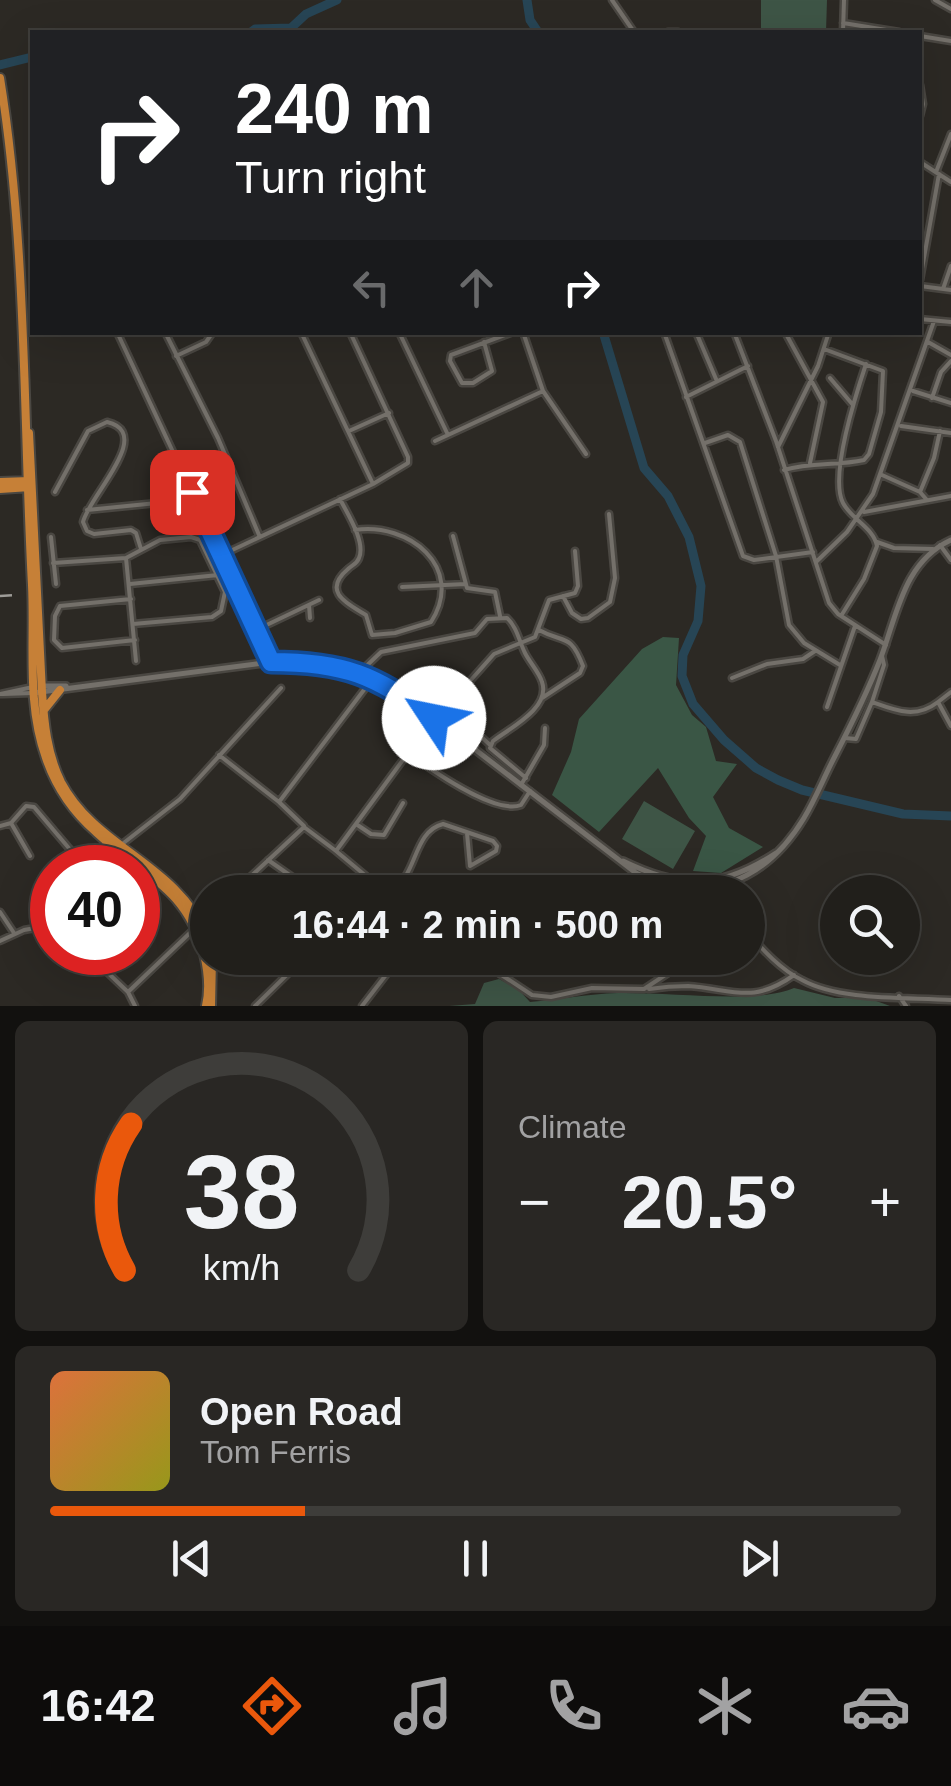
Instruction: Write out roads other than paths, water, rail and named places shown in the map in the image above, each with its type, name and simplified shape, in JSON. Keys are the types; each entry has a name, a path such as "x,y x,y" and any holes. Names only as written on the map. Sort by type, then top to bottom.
{"main road":[{"path":"0,78 11,148 18,262 37,689 49,748 61,781 107,838 121,845"},
{"path":"26,424 41,745 56,782 75,811 167,887 190,912"},
{"path":"5,485 26,463"},
{"path":"5,485 30,484"},
{"path":"5,485 27,504"},
{"path":"44,711 64,689"},
{"path":"160,874 172,883 190,908"},
{"path":"208,975 208,1006"},
{"path":"208,1006 211,975"}],"street":[{"path":"612,0 633,30"},
{"path":"843,30 844,0"},
{"path":"935,0 951,9"},
{"path":"843,23 886,30"},
{"path":"922,36 951,40"},
{"path":"922,270 937,173 951,134"},
{"path":"944,155 951,158"},
{"path":"922,163 951,182"},
{"path":"18,262 30,260"},
{"path":"943,289 951,266"},
{"path":"922,284 951,290"},
{"path":"922,319 951,322"},
{"path":"816,562 864,512 882,475 934,321"},
{"path":"119,335 271,662"},
{"path":"166,335 218,438 258,536"},
{"path":"176,356 206,342 210,335"},
{"path":"302,335 372,484"},
{"path":"212,560 408,463 351,335"},
{"path":"401,335 448,435"},
{"path":"484,342 492,371 473,383 462,383 450,361 451,355 484,342 504,335"},
{"path":"524,335 543,391 586,454"},
{"path":"665,335 743,556 750,560 813,552"},
{"path":"697,335 716,379"},
{"path":"735,335 778,447 829,604 886,645"},
{"path":"787,335 824,408 810,463"},
{"path":"778,447 811,382 828,335"},
{"path":"928,342 951,358 940,372 932,398"},
{"path":"784,470 868,457 880,412 884,373 881,368 824,349"},
{"path":"866,364 854,405 839,492 877,542 894,548 937,547 951,560"},
{"path":"686,396 748,366"},
{"path":"830,378 854,405"},
{"path":"911,390 951,403"},
{"path":"435,441 543,391"},
{"path":"348,431 389,413"},
{"path":"55,492 88,431 100,422 114,423 126,435 126,444 86,510 83,522 90,533 131,530 136,533 141,549"},
{"path":"899,426 951,433"},
{"path":"920,492 940,432"},
{"path":"703,444 728,435 740,442 776,556 789,625 796,637 840,665"},
{"path":"882,475 926,498"},
{"path":"864,512 951,496"},
{"path":"340,499 355,530 360,557 344,572 337,590 347,606 366,615 372,635 431,622 441,586 436,565 418,544 393,532 355,530"},
{"path":"86,510 177,502"},
{"path":"563,596 572,614 581,619 608,604 615,578 609,514"},
{"path":"453,536 466,584 470,590 495,592 500,616"},
{"path":"51,537 56,584"},
{"path":"54,563 126,558 160,540 196,538 203,542 225,598 216,616 133,624"},
{"path":"748,875 760,870 779,851 808,810 882,656 908,582 937,547 951,540"},
{"path":"841,616 864,578 877,542"},
{"path":"526,778 491,750 462,719 460,694 494,654 530,640 539,630 549,600 575,593 575,551"},
{"path":"126,558 136,661"},
{"path":"130,584 218,575"},
{"path":"402,588 466,584"},
{"path":"131,599 60,606 54,616 55,643 62,648 135,640"},
{"path":"256,630 319,600"},
{"path":"309,605 310,618"},
{"path":"360,672 381,652 475,633 488,619 500,616 511,621 543,686 533,711 490,745"},
{"path":"827,706 856,625"},
{"path":"539,630 564,637 583,666 580,673 540,700"},
{"path":"732,678 771,663 802,659 815,650"},
{"path":"845,738 856,739 884,665 882,656"},
{"path":"37,689 0,694 271,662 326,664 360,672 434,718 640,875"},
{"path":"279,802 373,678"},
{"path":"121,845 180,800 281,688"},
{"path":"872,702 912,714 927,710 951,692"},
{"path":"938,702 951,726"},
{"path":"336,851 434,718"},
{"path":"521,785 544,745 545,728"},
{"path":"408,753 438,774 506,807 521,805 530,791"},
{"path":"219,755 365,875"},
{"path":"356,824 371,834 384,834 403,803"},
{"path":"0,826 11,823 22,808 34,806 66,845"},
{"path":"11,823 30,856"},
{"path":"406,875 427,833 443,824 495,842 496,851 470,866 467,833"},
{"path":"252,875 304,826"},
{"path":"103,845 107,838"},
{"path":"740,875 779,851"},
{"path":"611,855 655,875"},
{"path":"268,860 290,875"},
{"path":"0,912 15,934"},
{"path":"0,941 30,930"},
{"path":"128,992 190,933"},
{"path":"765,949 794,976 836,992 951,1000"},
{"path":"110,975 128,992 135,1006"},
{"path":"255,1006 287,975"},
{"path":"362,1006 386,975"},
{"path":"502,975 536,996 592,988 686,986 746,995 768,990 794,976"},
{"path":"644,989 668,975"},
{"path":"899,996 906,1006"},
{"path":"933,999 933,1006"}],"waterway":[{"path":"254,30 291,28 306,14 337,0"},
{"path":"527,0 530,20 537,30"},
{"path":"0,65 30,58"},
{"path":"604,335 644,468 668,496 689,537 701,586 698,621 683,655 682,676 693,704 724,740 756,768 778,780 802,790 903,814 951,816"}],"railway":[{"path":"0,596 18,595"}]}
